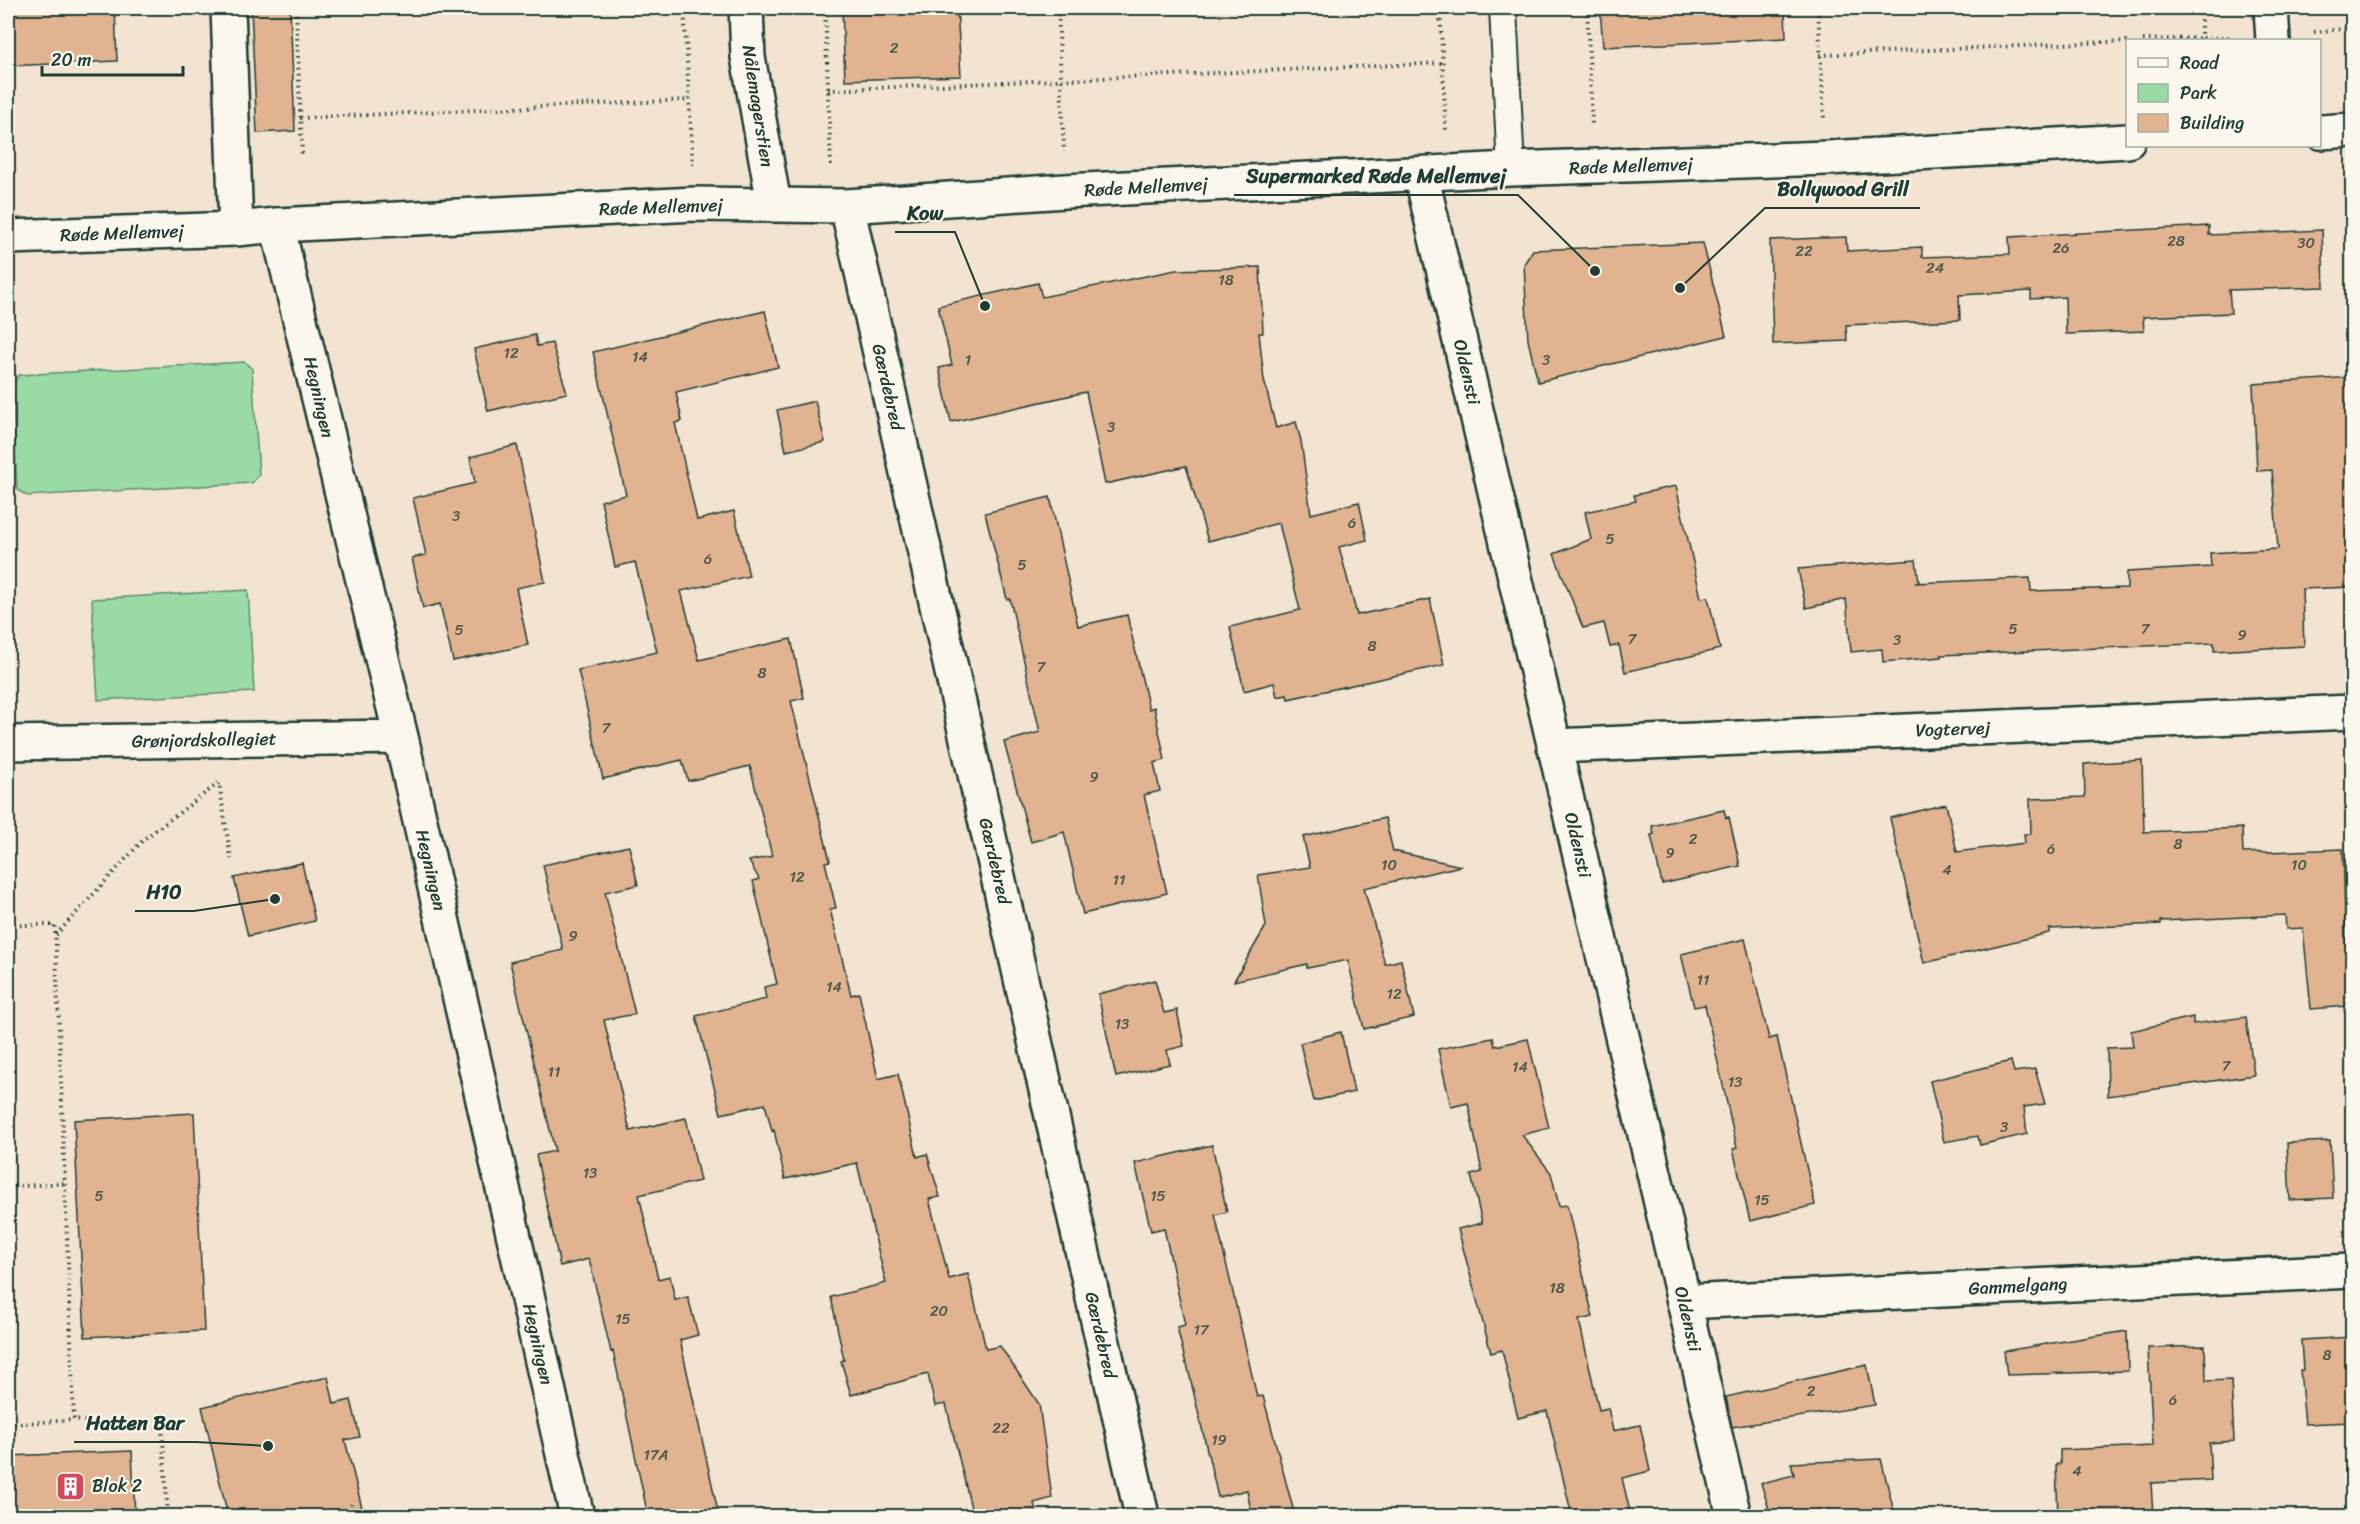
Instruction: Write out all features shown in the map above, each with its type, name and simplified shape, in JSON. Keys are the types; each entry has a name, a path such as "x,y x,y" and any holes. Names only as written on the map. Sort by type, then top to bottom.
{"street":[{"path":"228,8 236,229"},
{"name":"Nålemagerstien","path":"746,8 748,57 774,204"},
{"path":"2271,8 2273,39"},
{"path":"2321,132 2352,130"},
{"name":"Røde Mellemvej","path":"8,237 236,229 695,204 840,205 1065,191 1511,169 1594,168 1827,158 2126,141"},
{"name":"Oldensti","path":"1434,174 1554,746 1734,1516"},
{"name":"Gærdebred","path":"840,205 1142,1516"},
{"name":"Hegningen","path":"277,225 401,737 576,1516"},
{"name":"Vogtervej","path":"1554,746 2352,712"},
{"name":"Grønjordskollegiet","path":"8,743 401,737"},
{"name":"Gammelgang","path":"1684,1302 2352,1271"}],"lane":[{"path":"1503,8 1511,169"}],"path":[{"path":"296,8 302,155"},
{"path":"684,8 695,204"},
{"path":"825,8 828,90 840,205"},
{"path":"1058,8 1065,191"},
{"path":"1434,174 1443,63 1440,8"},
{"path":"1587,8 1594,168"},
{"path":"1818,8 1827,158"},
{"path":"2201,8 2201,39"},
{"path":"1820,55 2126,41"},
{"path":"828,90 1443,63"},
{"path":"300,118 689,100"},
{"path":"56,936 144,839 219,783 231,859"},
{"path":"8,925 55,925 74,1420"},
{"path":"8,1187 65,1184"},
{"path":"8,1424 74,1420 162,1428 168,1516"},
{"path":"347,1516 351,1504"}],"green space":[{"path":"245,362 252,369 259,475 252,483 27,496 17,489 12,384 19,375"},
{"path":"248,590 254,692 98,700 92,599"}],"building":[{"path":"8,8 115,8 117,61 8,66"},
{"path":"251,8 290,8 295,131 257,133"},
{"path":"842,8 957,8 961,76 845,80"},
{"path":"1600,8 1785,8 1786,38 1603,47"},
{"path":"2209,226 2209,235 2322,230 2324,287 2229,290 2231,313 2143,317 2144,331 2066,334 2065,297 2031,299 2031,291 1959,295 1960,320 1846,325 1847,341 1773,344 1770,240 1846,237 1847,251 1922,247 1922,257 2010,254 2009,237"},
{"path":"1703,243 1726,336 1538,382 1528,340 1524,264 1533,250"},
{"path":"1260,267 1263,333 1259,333 1264,380 1276,428 1296,422 1301,441 1311,514 1359,502 1367,540 1339,547 1357,615 1430,599 1444,665 1288,699 1287,695 1277,697 1274,683 1244,691 1230,627 1300,610 1279,523 1208,541 1186,466 1105,484 1086,392 951,422 939,368 952,365 938,306 1038,283 1042,297 1176,270"},
{"path":"765,311 778,367 676,392 682,421 675,423 697,520 734,511 749,576 681,591 699,660 791,639 804,698 791,701 830,861 825,862 836,908 830,909 851,995 859,993 878,1079 898,1074 917,1157 927,1154 940,1197 929,1199 949,1279 968,1274 986,1349 1000,1346 1039,1404 1052,1498 1034,1503 1037,1516 973,1516 946,1404 935,1406 928,1374 851,1395 841,1361 844,1360 831,1297 886,1283 857,1163 785,1179 774,1130 772,1131 765,1104 721,1114 696,1016 766,999 764,987 777,984 753,881 759,879 749,861 772,856 750,766 688,781 682,760 603,779 578,670 657,652 635,562 615,567 601,501 626,495 593,352"},
{"path":"535,335 537,346 552,343 567,393 488,411 474,349"},
{"path":"2352,377 2352,587 2302,589 2304,646 2214,651 2214,643 1941,655 1941,657 1883,662 1882,649 1851,652 1846,599 1806,608 1798,569 1916,560 1919,582 1915,583 2030,578 2031,591 2127,588 2127,572 2211,567 2210,553 2278,549 2272,470 2257,471 2253,384"},
{"path":"815,401 825,442 786,451 777,410"},
{"path":"517,445 545,582 516,588 528,645 453,661 440,604 423,608 412,558 426,555 413,498 475,483 470,457"},
{"path":"1676,486 1701,598 1708,597 1720,649 1625,672 1619,645 1610,647 1604,623 1583,628 1554,554 1591,539 1585,512 1636,501 1634,495"},
{"path":"1050,497 1078,626 1127,615 1149,709 1154,707 1165,760 1154,763 1160,791 1144,795 1167,893 1083,914 1064,832 1031,842 1004,742 1040,732 1010,599 1007,599 985,513"},
{"path":"2142,760 2144,832 2242,828 2243,853 2343,849 2348,1006 2311,1009 2303,928 2286,929 2285,915 2049,929 2049,933 1924,963 1890,818 1946,804 1957,852 2025,843 2024,834 2031,834 2030,799 2085,797 2084,764"},
{"path":"1724,810 1726,818 1729,817 1740,866 1662,884 1651,835 1654,834 1652,826"},
{"path":"1385,818 1393,851 1461,866 1364,888 1385,964 1401,960 1414,1017 1364,1029 1348,960 1307,968 1307,964 1234,981 1266,926 1258,875 1310,867 1303,837"},
{"path":"629,846 638,885 605,892 635,1014 604,1020 630,1131 686,1118 700,1181 639,1195 658,1279 670,1276 675,1300 688,1297 698,1335 680,1340 719,1516 648,1516 613,1351 611,1352 589,1259 560,1266 536,1155 555,1151 510,962 563,950 543,865"},
{"path":"302,863 315,921 248,936 234,878"},
{"path":"1745,939 1769,1039 1777,1037 1815,1205 1750,1221 1733,1149 1737,1148 1705,1005 1694,1007 1681,954"},
{"path":"1155,980 1164,1013 1177,1010 1184,1046 1167,1050 1170,1064 1116,1077 1098,994"},
{"path":"2193,1017 2193,1024 2246,1017 2254,1075 2108,1096 2107,1048 2133,1047 2131,1031"},
{"path":"1341,1032 1354,1092 1314,1101 1300,1043"},
{"path":"1493,1038 1495,1046 1528,1039 1549,1128 1522,1135 1551,1173 1559,1206 1567,1205 1593,1317 1579,1320 1599,1410 1608,1408 1613,1431 1640,1425 1650,1471 1622,1478 1631,1516 1572,1516 1547,1411 1518,1418 1502,1350 1491,1353 1458,1229 1482,1223 1471,1175 1482,1172 1468,1103 1451,1107 1438,1049"},
{"path":"2011,1061 2014,1072 2035,1069 2045,1104 2024,1107 2027,1134 1980,1145 1978,1136 1944,1142 1930,1081"},
{"path":"194,1113 204,1331 85,1337 74,1120"},
{"path":"2330,1141 2333,1198 2290,1200 2287,1143"},
{"path":"1212,1145 1227,1212 1215,1215 1257,1397 1263,1396 1295,1516 1252,1516 1247,1490 1218,1497 1177,1327 1185,1325 1164,1228 1151,1231 1135,1163"},
{"path":"2127,1331 2128,1371 2007,1375 2004,1351"},
{"path":"2352,1337 2352,1422 2305,1424 2300,1370 2303,1370 2301,1340"},
{"path":"2205,1346 2206,1381 2231,1380 2234,1441 2209,1443 2211,1480 2151,1483 2153,1516 2058,1516 2056,1464 2060,1464 2060,1450 2153,1446 2148,1348"},
{"path":"1867,1365 1875,1405 1732,1427 1726,1397"},
{"path":"328,1377 334,1404 351,1400 360,1437 345,1440 364,1516 228,1516 202,1407"},
{"name":"Blok 2","path":"132,1451 135,1516 8,1516 8,1456"},
{"path":"1881,1459 1895,1516 1771,1516 1761,1483 1794,1475 1791,1463"}],"place":[{"name":"Supermarked Røde Mellemvej","path":"1595,271"},
{"name":"Bollywood Grill","path":"1680,288"},
{"name":"Kow","path":"985,306"},
{"name":"H10","path":"275,899"},
{"name":"Hatten Bar","path":"268,1446"},
{"name":"Blok 2","path":"71,1486"}]}
